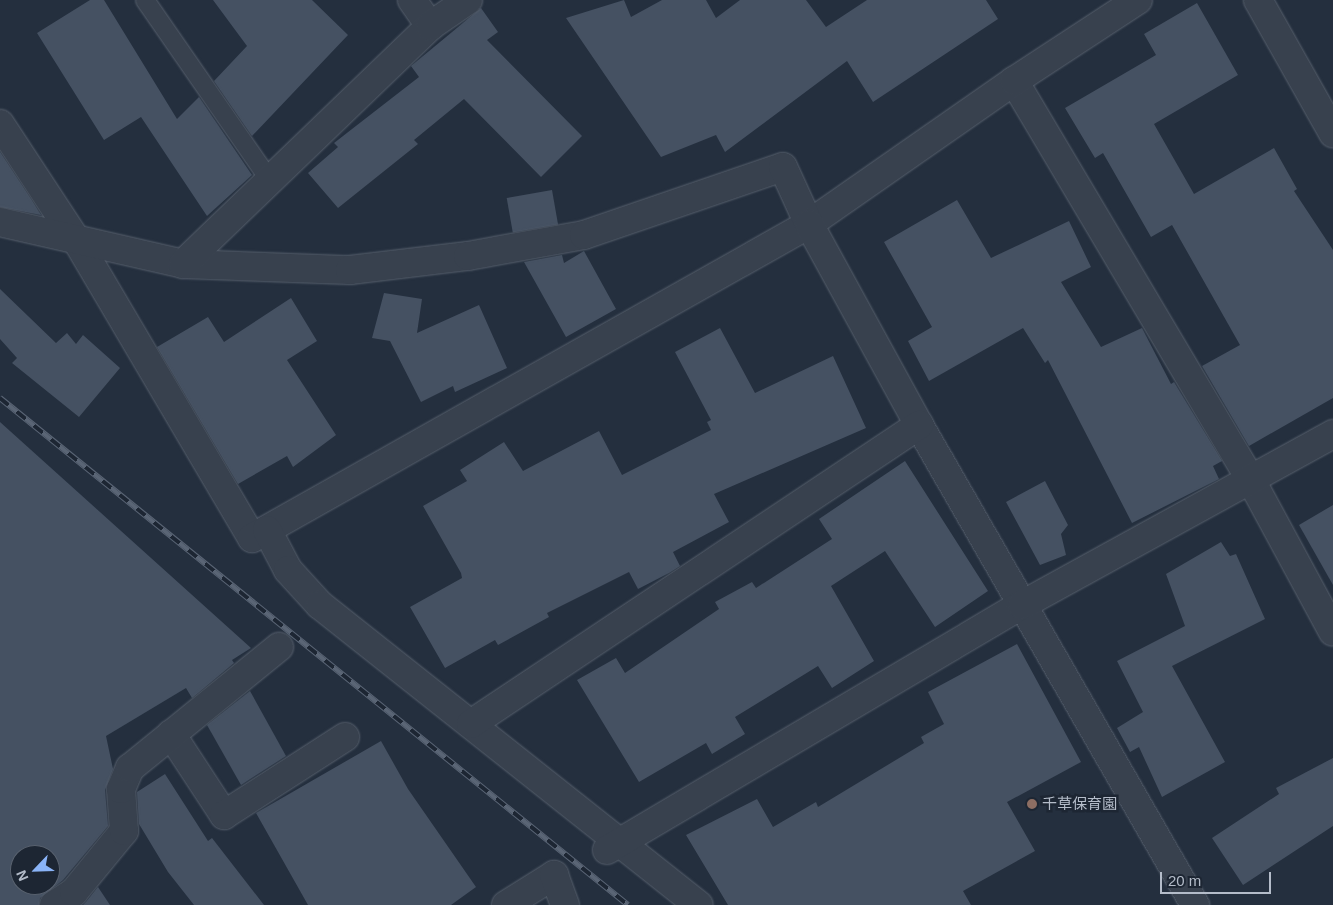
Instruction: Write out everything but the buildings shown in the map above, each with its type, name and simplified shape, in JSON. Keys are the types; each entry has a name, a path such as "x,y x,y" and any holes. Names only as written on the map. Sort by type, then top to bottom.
{"street":[{"path":"412,0 430,26"},
{"path":"183,264 269,179 430,26 468,0"},
{"path":"0,124 78,241 252,538 809,224 1014,81 1138,0"},
{"path":"1258,0 1333,132"},
{"path":"1014,81 1252,482 1333,632"},
{"path":"0,222 183,264 350,270 468,256 584,235 783,167 809,224 919,425 1195,905"},
{"path":"470,724 919,425"},
{"path":"613,847 1022,605 1252,482 1333,434"},
{"path":"267,530 288,570 320,605 470,724 613,847 698,905"},
{"path":"54,905 74,892 124,831 121,789 130,768 279,647"},
{"path":"171,734 224,815 345,737"},
{"path":"506,905 554,875 565,905"}],"lane":[{"path":"145,0 269,179"}],"railway":[{"path":"0,398 628,905"}],"place":[{"name":"千草保育園","path":"1032,804"}]}
